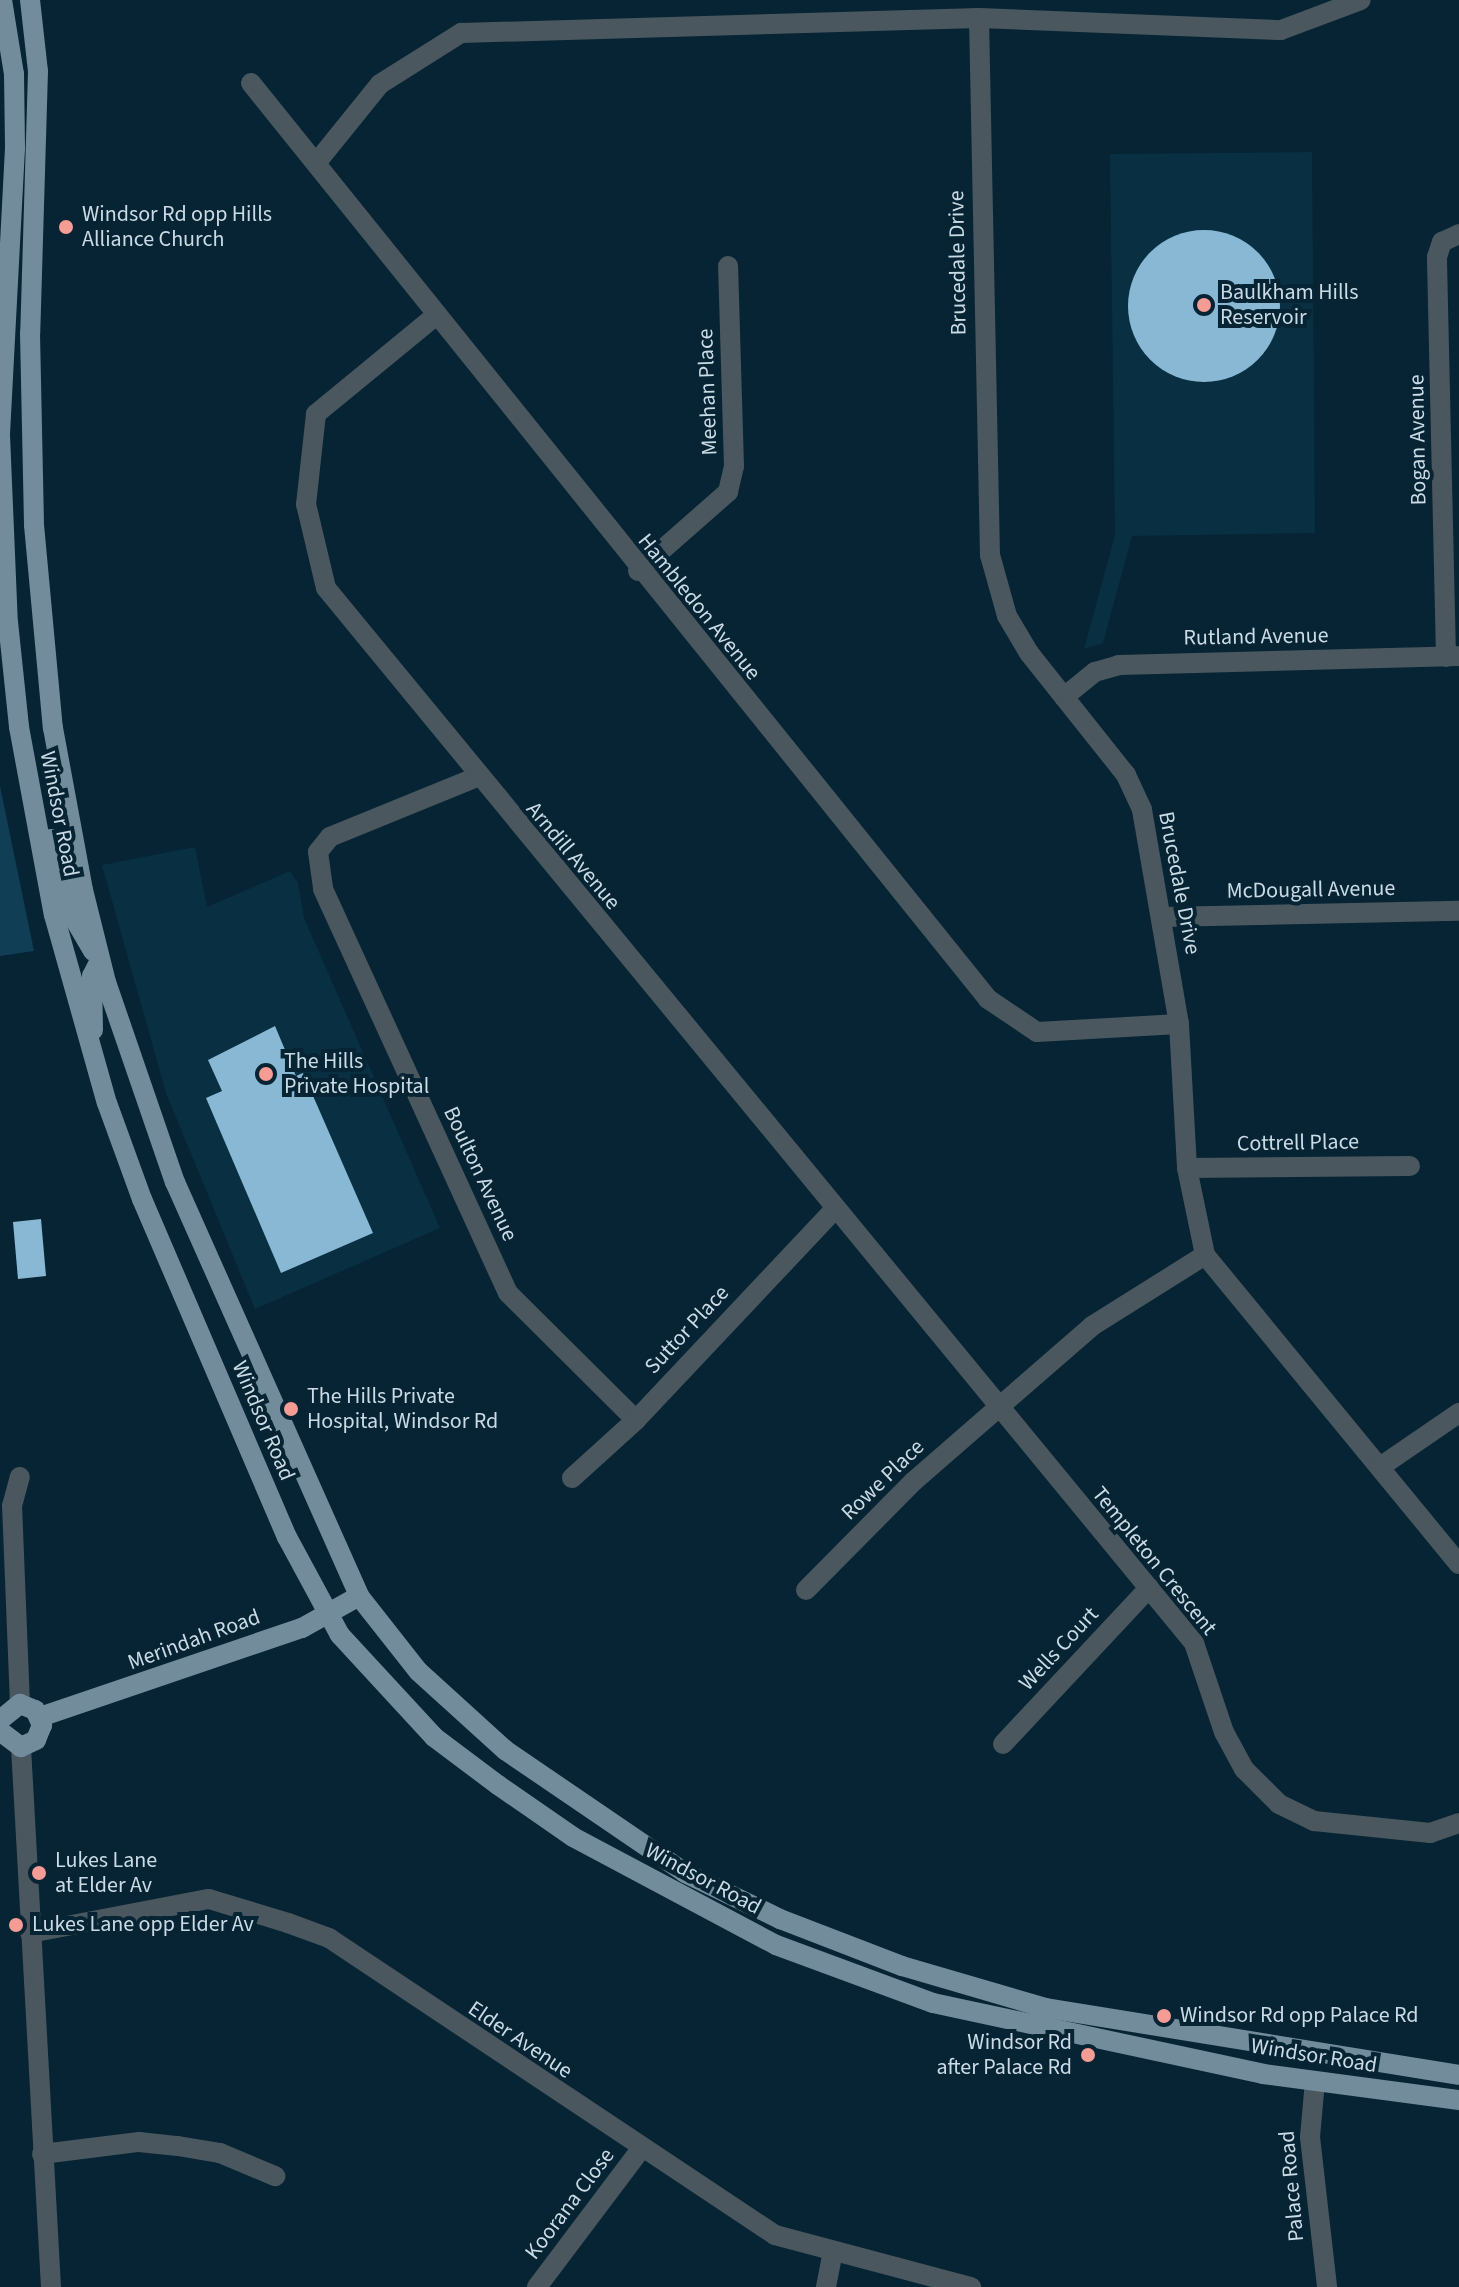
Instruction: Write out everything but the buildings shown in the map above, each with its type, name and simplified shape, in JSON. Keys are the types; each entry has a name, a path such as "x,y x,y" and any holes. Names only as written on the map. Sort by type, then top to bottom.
{"main road":[{"name":"Windsor Road","path":"2,0 14,74 15,148 1,450 11,659 34,817 92,1053 142,1199 326,1614 399,1703 498,1785 573,1837 776,1945 933,2003 1315,2081 1459,2100"},
{"name":"Windsor Road","path":"30,0 38,71 30,426 38,593 64,793 100,960 175,1182 359,1596 418,1671 505,1750 685,1873 780,1919 902,1966 1046,2008 1459,2075"},
{"path":"34,817 50,835 77,926 100,960 92,976 92,1053"},
{"name":"Merindah Road","path":"40,1717 302,1628 359,1596"},
{"path":"0,1720 20,1704 40,1717 36,1740 21,1747 0,1733"}],"street":[{"path":"317,162 380,84 461,33 979,18 1281,30 1361,0"},
{"name":"Brucedale Drive","path":"979,18 990,555 1007,616 1064,697 1126,775 1142,810 1163,917 1179,1024 1187,1168 1205,1255 1459,1564"},
{"name":"Hambledon Avenue","path":"251,83 317,162 434,317 638,571 997,1007 1037,1032 1179,1024"},
{"name":"Bogan Avenue","path":"1453,657 1437,257 1442,242 1459,234"},
{"name":"Meehan Place","path":"638,571 728,492 734,466 728,266"},
{"name":"Arndill Avenue","path":"434,317 316,414 306,504 326,588 477,777 996,1406"},
{"name":"Rutland Avenue","path":"1064,697 1095,672 1119,665 1453,657"},
{"name":"Boulton Avenue","path":"477,777 330,837 318,852 323,889 508,1293 636,1420"},
{"name":"McDougall Avenue","path":"1163,917 1459,911"},
{"name":"Cottrell Place","path":"1187,1168 1410,1166"},
{"name":"Suttor Place","path":"572,1478 636,1420 833,1211"},
{"name":"Rowe Place","path":"806,1590 996,1406 1092,1326 1205,1255"},
{"name":"Templeton Crescent","path":"996,1406 1194,1643 1224,1732 1244,1769 1279,1804 1314,1821 1415,1832 1459,1823"},
{"path":"1380,1467 1459,1413"},
{"path":"20,1477 12,1506 8,1584 20,1704"},
{"name":"Wells Court","path":"1003,1744 1149,1588"},
{"path":"21,1747 51,2287"},
{"name":"Elder Avenue","path":"30,1933 209,1899 329,1938 737,2215 832,2255 971,2287"},
{"name":"Palace Road","path":"1315,2081 1310,2137 1327,2287"},
{"path":"42,2154 139,2142 220,2153 275,2176"},
{"name":"Koorana Close","path":"537,2287 641,2149"},
{"path":"826,2287 832,2255"}],"shaded area":[{"path":"1312,152 1315,533 1132,536 1103,643 1084,649 1115,535 1110,154"},
{"path":"0,786 34,951 0,956"},
{"name":"The Hills Private Hospital","path":"195,847 207,907 290,871 298,883 304,918 440,1228 255,1309 166,1093 102,865"}],"place":[{"name":"Windsor Rd opp Hills Alliance Church","path":"66,227"},
{"name":"Baulkham Hills Reservoir","path":"1204,305"},
{"name":"The Hills Private Hospital","path":"266,1074"},
{"name":"The Hills Private Hospital, Windsor Rd","path":"291,1409"},
{"name":"Lukes Lane at Elder Av","path":"39,1873"},
{"name":"Lukes Lane opp Elder Av","path":"16,1925"},
{"name":"Windsor Rd opp Palace Rd","path":"1164,2016"},
{"name":"Windsor Rd after Palace Rd","path":"1088,2055"}]}
